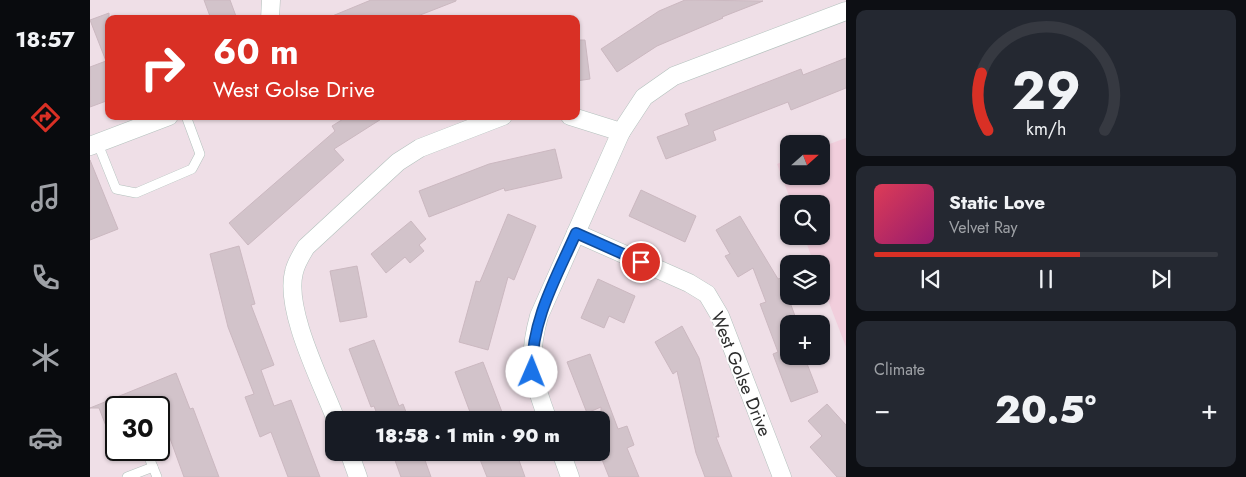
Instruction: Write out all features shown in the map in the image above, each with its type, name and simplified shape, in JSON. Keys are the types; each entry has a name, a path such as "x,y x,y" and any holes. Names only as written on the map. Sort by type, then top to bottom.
{"street":[{"path":"270,15 271,0"},
{"path":"545,411 532,372 532,352 539,316 621,132 644,97 674,76 846,11"},
{"path":"580,119 621,132"},
{"path":"94,145 159,120"},
{"path":"332,411 294,312 294,272 306,247 398,162 420,148 493,120"},
{"name":"West Golse Drive","path":"576,233 689,283 707,294 720,316 782,477"},
{"path":"352,461 358,477"},
{"path":"564,461 570,477"}],"lane":[{"path":"94,145 116,189 136,192 192,169 200,154 187,120"},
{"path":"151,461 157,477"},
{"path":"127,477 153,467"}],"shaded area":[{"path":"846,138 846,347 830,305 830,255 811,255 807,245 830,245 830,195 789,195 785,185 830,185 830,144"}],"building":[{"path":"204,0 230,0 236,15 210,15"},
{"path":"371,0 456,0 420,15 335,15"},
{"path":"685,0 763,1 657,46 617,72 601,49 659,11"},
{"path":"109,13 109,15 105,15 105,58 90,20"},
{"path":"580,40 585,40 590,79 580,80"},
{"path":"846,58 846,88 791,110 788,102 713,131 716,140 666,159 657,137 689,125 685,114 801,69 803,75"},
{"path":"105,61 105,101 90,107 90,67"},
{"path":"342,120 380,120 334,149 344,160 248,245 229,223 335,131 332,126"},
{"path":"555,149 562,178 505,191 504,188 429,217 419,191 489,164"},
{"path":"90,160 118,229 90,240"},
{"path":"641,190 696,216 685,242 629,216"},
{"path":"508,214 536,226 514,280 508,277 488,350 459,342 476,281 480,282"},
{"path":"740,216 778,279 780,278 780,305 791,305 795,315 780,315 780,365 808,365 818,392 791,402 773,354 778,352 760,304 766,302 753,268 738,277 725,256 730,254 716,230"},
{"path":"411,221 426,239 419,245 424,251 410,263 405,257 386,273 371,254"},
{"path":"239,246 255,304 251,305 274,365 261,370 274,406 291,400 320,477 288,477 271,432 260,437 245,397 254,394 228,327 210,254"},
{"path":"357,266 367,317 340,322 330,271"},
{"path":"598,279 635,296 624,323 609,316 604,328 581,318"},
{"path":"682,326 699,358 719,437 716,437 732,477 705,477 696,453 677,371 673,374 655,342"},
{"path":"374,340 399,406 403,404 406,411 376,411 374,406 371,407 349,349"},
{"path":"590,354 618,429 627,426 634,445 627,448 639,477 609,477 603,461 610,461 610,411 601,411 601,407 586,411 567,362"},
{"path":"483,362 502,411 470,411 455,372"},
{"path":"176,373 190,409 193,408 219,477 184,477 170,438 170,396 119,396"},
{"path":"105,402 105,423 99,408 90,408"},
{"path":"827,404 846,425 846,477 837,477 810,447 822,436 808,421"},
{"path":"395,461 425,461 431,477 401,477"},
{"path":"481,461 519,461 525,477 487,477"}],"route":[{"path":"532,372 534,334 539,316 576,233 641,262"}]}
